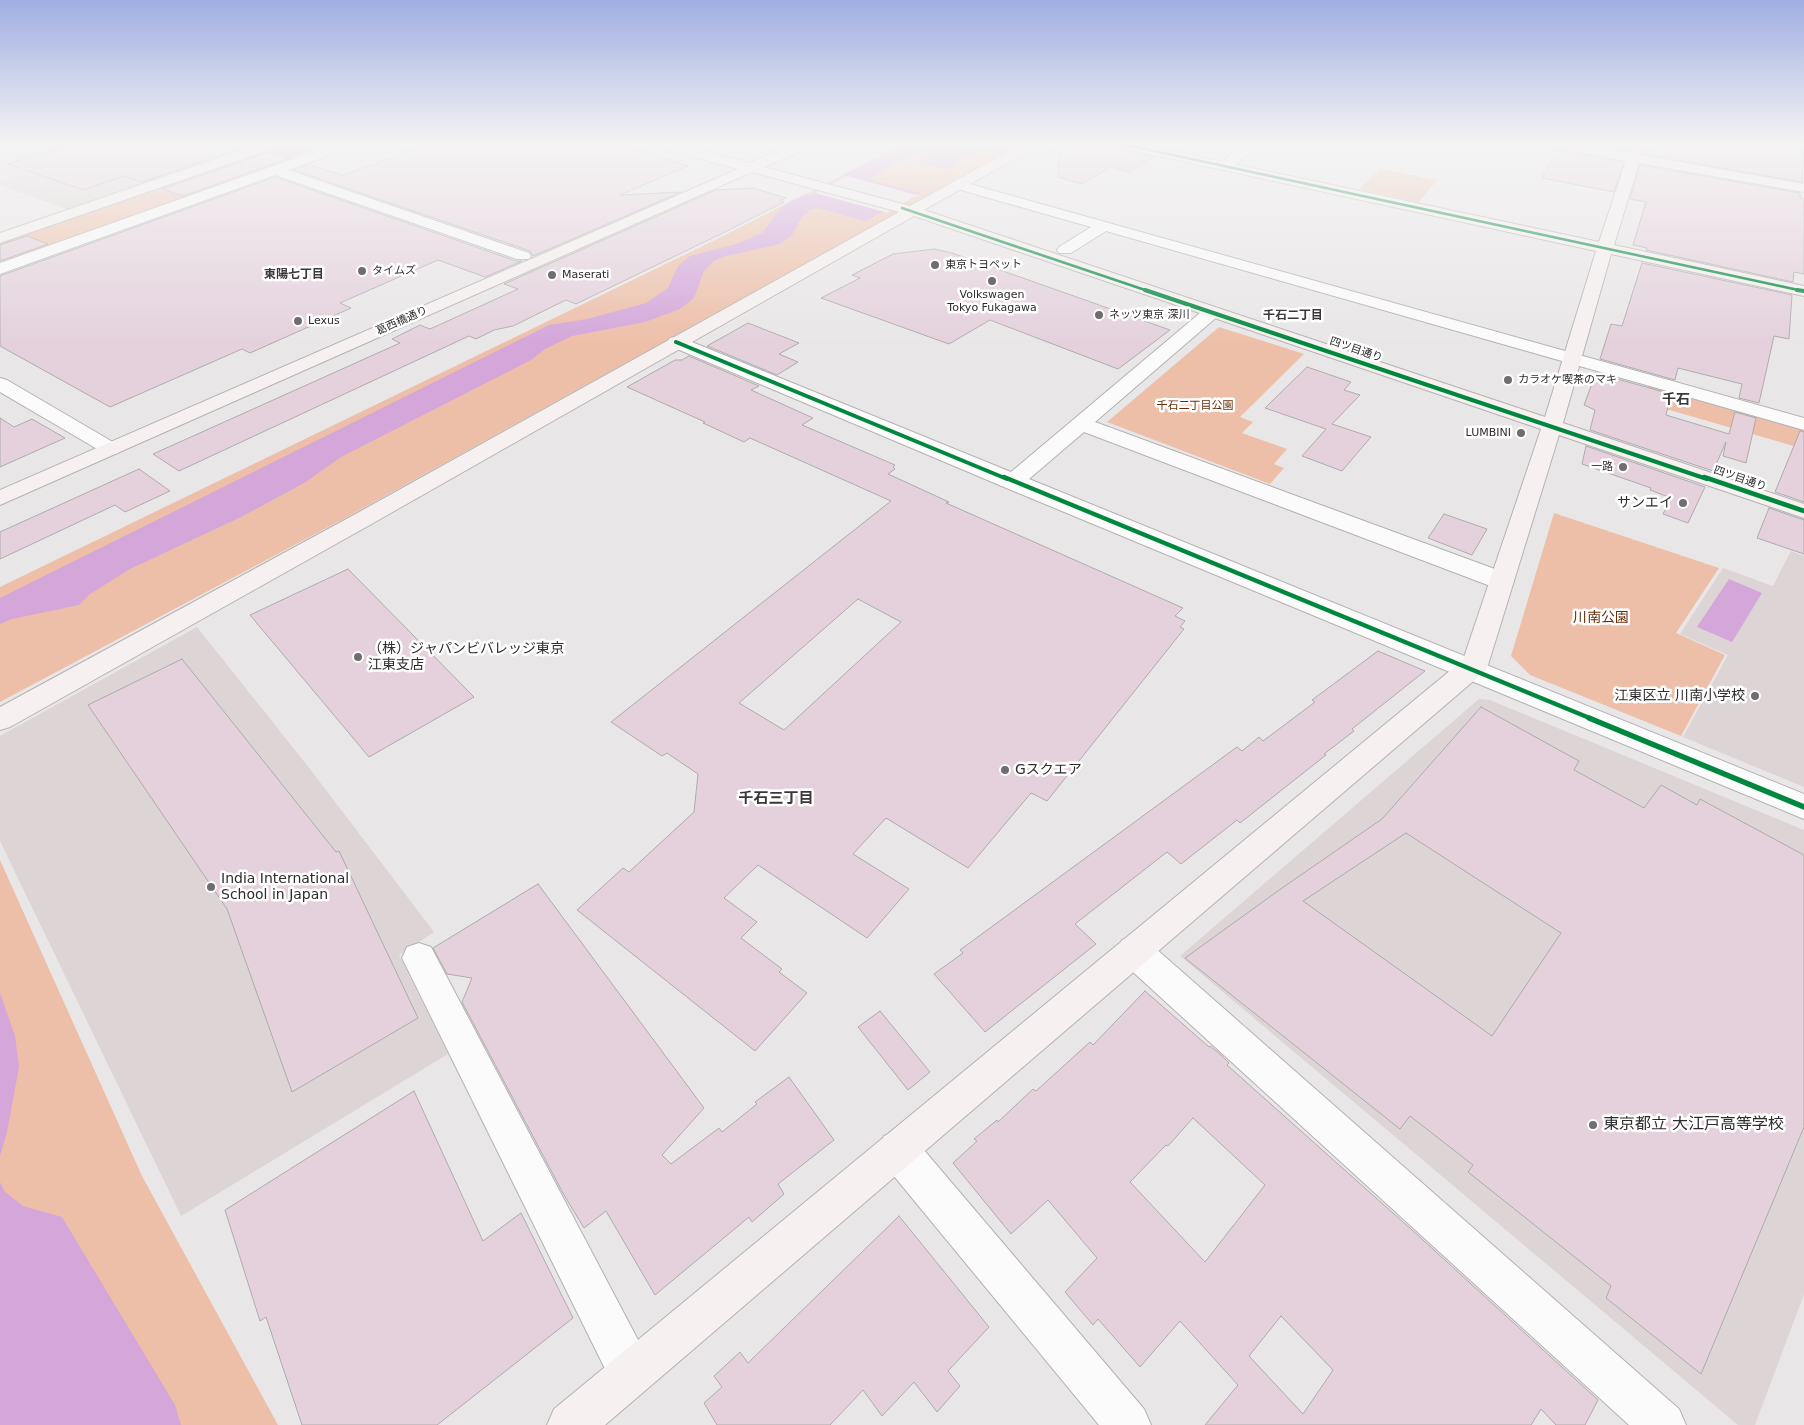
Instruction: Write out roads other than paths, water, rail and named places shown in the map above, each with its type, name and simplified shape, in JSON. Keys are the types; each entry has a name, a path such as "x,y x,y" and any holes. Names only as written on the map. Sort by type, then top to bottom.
{"street":[{"path":"0,238 80,210"},
{"path":"0,269 162,210"},
{"path":"392,210 523,256"},
{"name":"葛西橋通り","path":"0,498 103,445 523,256 634,210"},
{"name":"葛西橋通り","path":"0,482 103,445 640,210"},
{"path":"0,720 360,521 905,210"},
{"name":"四ツ目通り","path":"926,210 1212,312 1804,497"},
{"name":"四ツ目通り","path":"929,210 1065,250 1554,420 1804,511"},
{"path":"1049,210 1802,423 1804,403"},
{"path":"1431,210 1804,291"},
{"path":"570,1425 1475,665 1554,420 1617,210"},
{"path":"1065,250 1104,226"},
{"path":"1012,482 1212,312"},
{"path":"676,342 1804,807"},
{"path":"0,384 103,445"},
{"path":"1082,424 1502,582"},
{"path":"1134,951 1662,1425"},
{"path":"419,958 631,1373"},
{"path":"898,1150 1128,1425"}],"place":[{"name":"東京トヨペット","path":"935,265"},
{"name":"タイムズ","path":"362,271"},
{"name":"Maserati","path":"552,275"},
{"name":"Volkswagen Tokyo Fukagawa","path":"992,281"},
{"name":"ネッツ東京 深川","path":"1099,315"},
{"name":"Lexus","path":"298,321"},
{"name":"カラオケ喫茶のマキ","path":"1508,380"},
{"name":"LUMBINI","path":"1521,433"},
{"name":"一路","path":"1623,467"},
{"name":"サンエイ","path":"1683,503"},
{"name":"（株）ジャパンビバレッジ東京 江東支店","path":"358,657"},
{"name":"江東区立 川南小学校","path":"1755,696"},
{"name":"Gスクエア","path":"1005,770"},
{"name":"India International School in Japan","path":"211,887"},
{"name":"東京都立 大江戸高等学校","path":"1593,1125"}],"district":[{"name":"東陽七丁目","path":"294,275"},
{"name":"千石二丁目","path":"1293,316"},
{"name":"千石","path":"1676,400"},
{"name":"千石三丁目","path":"776,799"}],"park label":[{"name":"千石二丁目公園","path":"1195,406"},
{"name":"川南公園","path":"1601,618"}]}
